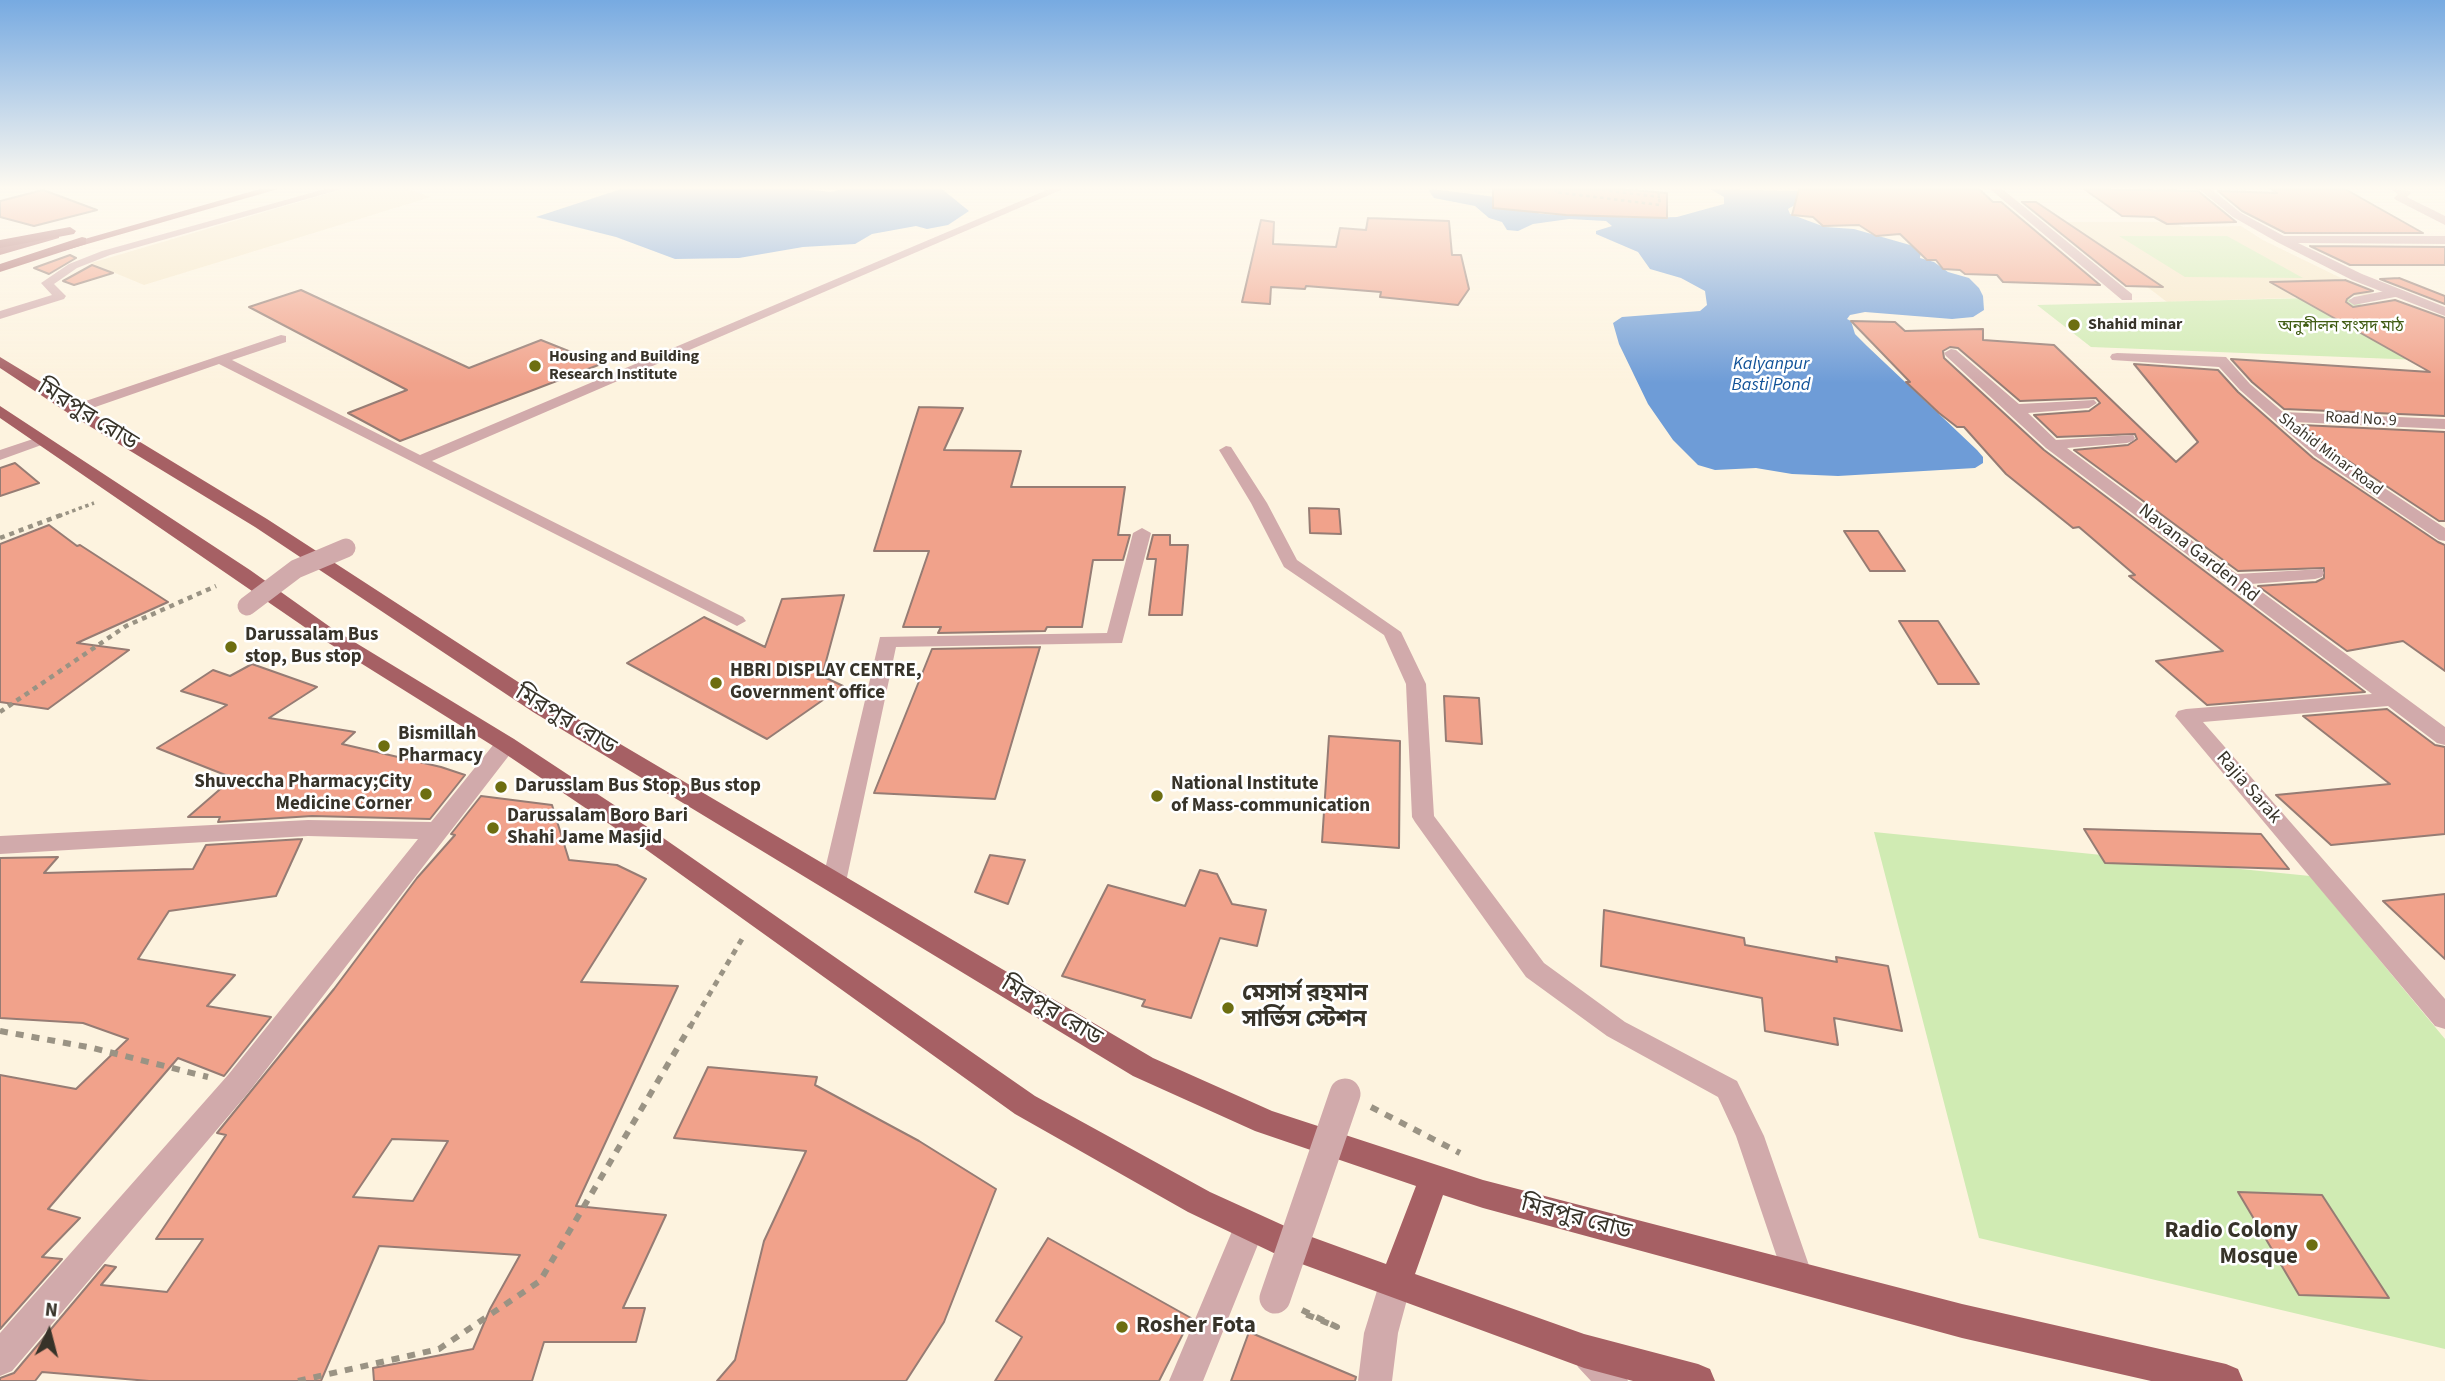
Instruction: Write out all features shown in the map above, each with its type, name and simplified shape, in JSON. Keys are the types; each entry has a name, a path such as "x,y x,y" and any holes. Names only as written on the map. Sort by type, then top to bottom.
{"highway":[{"path":"0,267 31,253"},
{"name":"মিরপুর রোড","path":"0,361 73,410 261,523 541,708 1143,1067 1265,1122 1434,1178 1620,1232 1962,1321 2226,1381"},
{"name":"মিরপুর রোড","path":"0,411 120,494 243,573 326,633 506,744 756,914 1025,1105 1162,1183 1249,1227 1584,1351 1698,1381"},
{"path":"1396,1281 1434,1178"}],"street":[{"path":"2074,253 2127,297"},
{"path":"2312,253 2396,293 2445,312"},
{"name":"Navana Garden Rd","path":"1951,353 2052,445 2110,486 2230,580 2445,737"},
{"name":"Shahid Minar Road","path":"2117,357 2222,362 2245,387 2321,453 2442,532"},
{"path":"2015,409 2089,403"},
{"name":"Road No. 9","path":"2277,416 2445,424"},
{"path":"2052,445 2127,438"},
{"path":"834,882 887,641 1115,639 1142,533"},
{"path":"247,606 296,569 346,548"},
{"path":"2230,580 2315,573"},
{"name":"Rajia Sarak","path":"2392,699 2186,716 2445,1018"},
{"path":"0,1359 237,1084 506,744"},
{"path":"0,845 308,828 437,831"},
{"path":"1275,1298 1345,1094"},
{"path":"1185,1381 1249,1227"},
{"path":"1375,1381 1381,1333 1396,1281"}],"lane":[{"path":"0,316 60,296 47,283 73,266 105,253"},
{"path":"419,461 907,253"},
{"path":"2354,301 2396,293"},
{"path":"73,410 281,339"},
{"path":"221,360 737,621"},
{"path":"0,455 42,440"},
{"path":"1226,450 1259,503 1290,563 1392,632 1416,684 1423,817 1535,970 1616,1029 1728,1090 1750,1136 1798,1278"},
{"path":"1584,1351 1612,1381"}],"path":[{"path":"0,538 120,494"},
{"path":"0,712 126,626 243,573"},
{"path":"298,1381 439,1349 540,1281 756,914"},
{"path":"0,1031 93,1048 237,1084"},
{"path":"1345,1094 1468,1157"}],"shaded area":[{"path":"124,253 247,253 144,285 91,263"},
{"path":"2103,253 2291,253 2376,295 2167,302"}],"green space":[{"path":"2147,253 2259,253 2303,278 2185,277"},
{"name":"অনুশীলন সংসদ মাঠ","path":"2347,297 2445,350 2445,361 2091,347 2037,305"},
{"path":"1874,832 2310,876 2445,1039 2445,1349 1979,1238"}],"water":[{"path":"660,253 765,253 739,258 675,259"},
{"name":"Kalyanpur Basti Pond","path":"1639,253 1921,253 1920,258 1934,262 1948,272 1969,278 1983,296 1984,310 1973,317 1952,319 1865,312 1850,315 1847,319 1851,321 1855,334 1977,450 1983,457 1983,463 1975,468 1838,476 1792,474 1756,468 1715,470 1698,465 1673,440 1648,404 1619,344 1613,323 1622,317 1700,311 1707,305 1705,291 1681,278 1650,269"}],"building":[{"path":"1253,253 1452,253 1461,255 1469,289 1458,305 1380,297 1381,292 1306,286 1305,289 1271,287 1270,304 1242,302"},
{"path":"1920,253 2062,253 2100,285 2003,282 1997,275 1965,274 1960,270 1943,269 1936,260 1927,260"},
{"path":"2086,253 2113,253 2163,287 2126,286"},
{"path":"2326,253 2445,253 2445,265 2350,265"},
{"path":"70,255 76,258 49,274 34,268"},
{"path":"92,265 113,273 74,285 63,281"},
{"path":"2399,278 2445,296 2445,304 2380,279"},
{"path":"2345,280 2373,291 2354,294 2347,299 2346,302 2353,307 2395,300 2445,318 2445,416 2284,409 2252,382 2231,359 2430,372 2270,282"},
{"name":"Housing and Building Research Institute","path":"301,290 469,368 541,340 601,364 400,441 348,413 407,390 249,307"},
{"path":"1851,321 1895,322 1905,331 1983,329 1983,340 2054,345 2176,462 2198,442 2134,364 2218,370 2238,392 2313,458 2445,545 2445,671 2403,641 2347,651 2258,586 2316,582 2324,578 2324,568 2238,571 2074,450 2128,445 2137,439 2135,434 2057,437 2034,415 2089,411 2100,403 2096,398 2020,401 1958,348 1950,347 1943,351 1944,358 2044,450 2365,692 2207,705 2156,661 2223,651 2129,576 2135,575 2079,527 2073,528 2006,474 1964,427 1957,427 1906,382 1910,382"},
{"path":"919,407 963,408 944,450 1021,451 1011,487 1125,487 1118,535 1130,535 1123,560 1093,560 1082,627 1047,627 1045,631 938,633 941,627 903,627 929,551 874,551"},
{"path":"2302,425 2445,432 2445,521 2439,521 2329,448"},
{"path":"15,463 39,483 0,496 0,468"},
{"path":"1309,508 1339,509 1341,534 1310,533"},
{"path":"49,525 77,546 80,545 168,602 77,643 129,650 48,709 0,702 0,544"},
{"path":"1844,531 1878,531 1905,571 1870,571"},
{"path":"1153,535 1170,535 1170,545 1188,545 1182,615 1149,615 1156,559 1147,559"},
{"path":"844,595 822,676 843,686 767,739 627,663 704,617 765,647 782,599"},
{"path":"1899,621 1938,621 1979,684 1938,684"},
{"path":"1040,647 995,799 874,793 932,649"},
{"path":"252,664 317,687 269,718 355,732 342,744 465,775 430,819 312,816 218,822 220,817 188,817 233,778 157,748 227,705 181,691 213,670 230,676"},
{"path":"1444,696 1479,698 1482,744 1446,741"},
{"path":"2387,709 2435,745 2445,747 2445,834 2331,845 2276,795 2390,784 2303,716"},
{"path":"1329,736 1400,741 1399,848 1322,842"},
{"path":"481,796 552,805 569,860 617,865 646,879 581,982 678,986 576,1206 666,1215 623,1308 645,1308 636,1342 544,1342 532,1381 374,1381 373,1368 473,1349 490,1309 520,1255 379,1246 321,1381 149,1381 42,1372 35,1381 0,1381 0,1378 14,1373 105,1265 116,1267 101,1285 167,1292 203,1239 156,1239 226,1135 217,1133 334,989 417,878 455,835 451,834","holes":["392,1139 448,1141 413,1201 353,1197"]},
{"path":"2084,829 2261,834 2289,869 2105,863"},
{"path":"302,839 276,896 169,911 138,959 235,975 207,1006 271,1017 224,1076 178,1058 48,1209 80,1218 42,1257 62,1259 0,1329 0,1075 76,1089 128,1039 83,1023 0,1018 0,858 58,857 44,873 193,869 206,845"},
{"path":"990,855 1025,860 1008,904 975,892"},
{"path":"1200,870 1217,874 1232,904 1266,910 1257,946 1220,938 1191,1018 1142,1006 1145,1000 1062,976 1108,885 1185,906"},
{"path":"2445,894 2445,959 2383,901"},
{"path":"1604,910 1744,938 1745,945 1837,962 1836,957 1888,966 1902,1031 1834,1018 1838,1045 1765,1031 1762,998 1601,966"},
{"path":"708,1067 817,1077 815,1085 919,1141 996,1189 944,1322 906,1381 717,1381 735,1360 764,1241 806,1151 674,1138"},
{"name":"Radio Colony Mosque","path":"2238,1192 2322,1195 2389,1298 2299,1295"},
{"path":"1048,1238 1191,1318 1159,1381 995,1381 1022,1337 996,1321"},
{"path":"1249,1332 1356,1377 1355,1381 1231,1381"}],"place":[{"name":"Shahid minar","path":"2074,325"},
{"name":"Housing and Building Research Institute","path":"535,366"},
{"name":"Darussalam Bus stop, Bus stop","path":"231,647"},
{"name":"HBRI DISPLAY CENTRE, Government office","path":"716,683"},
{"name":"Bismillah Pharmacy","path":"384,746"},
{"name":"Darusslam Bus Stop, Bus stop","path":"501,787"},
{"name":"Shuveccha Pharmacy;City Medicine Corner","path":"426,794"},
{"name":"National Institute of Mass-communication","path":"1157,796"},
{"name":"Darussalam Boro Bari Shahi Jame Masjid","path":"493,828"},
{"name":"মেসার্স রহমান সার্ভিস স্টেশন","path":"1228,1008"},
{"name":"Radio Colony Mosque","path":"2312,1245"},
{"name":"Rosher Fota","path":"1122,1327"}]}
